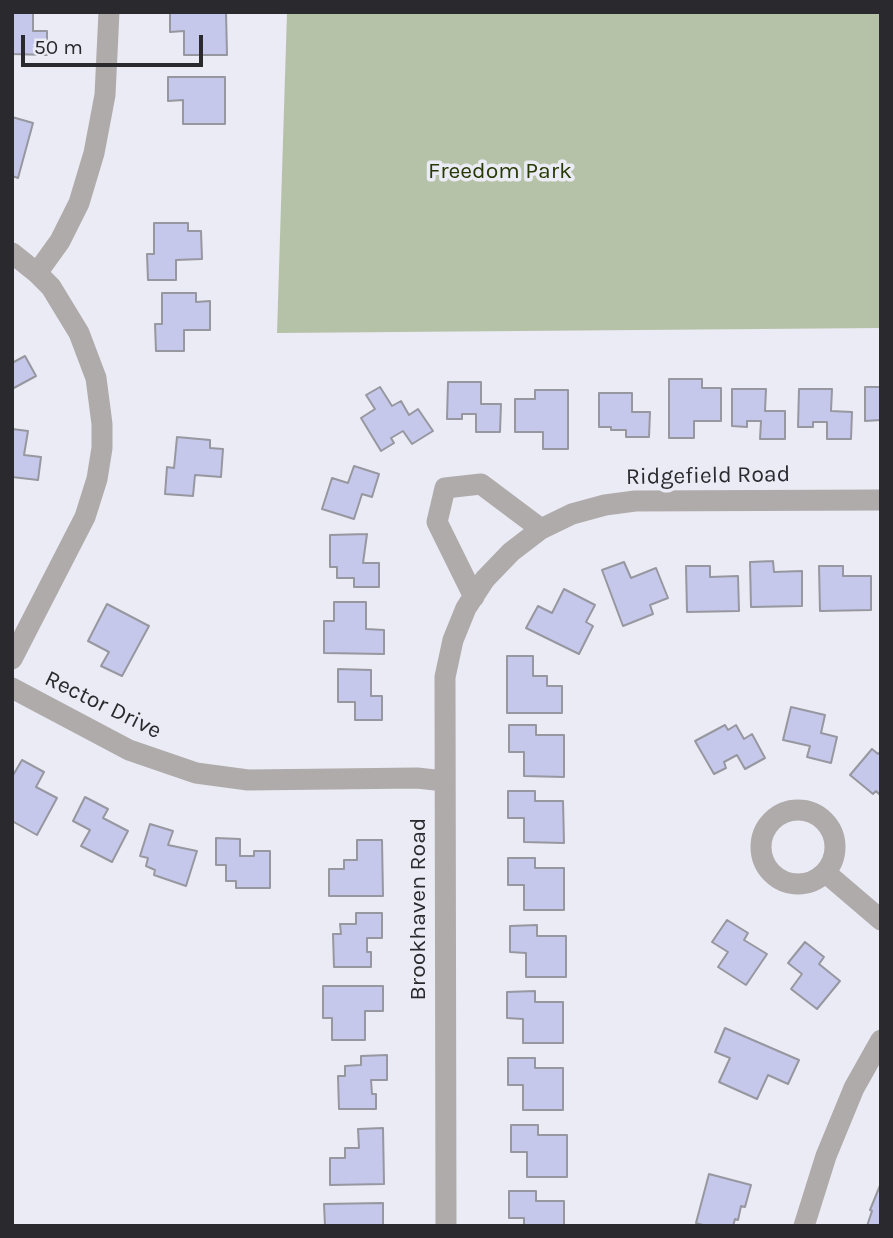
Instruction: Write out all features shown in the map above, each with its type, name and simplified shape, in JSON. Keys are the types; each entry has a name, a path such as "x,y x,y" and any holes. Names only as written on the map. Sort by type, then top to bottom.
{"street":[{"path":"37,272 60,241 79,203 94,153 105,95 110,12"},
{"path":"12,253 37,272 63,304 89,355 100,401 102,448 97,479 85,517 12,659"},
{"path":"474,597 437,522 445,488 481,484 541,529"},
{"name":"Ridgefield Road","path":"499,564 510,551 541,529 572,514 605,505 635,501 881,500"},
{"name":"Brookhaven Road","path":"446,1226 445,677 453,640 474,597 499,564"},
{"name":"Rector Drive","path":"12,688 129,750 196,773 248,780 417,778 444,781"},
{"path":"826,873 881,920"},
{"path":"804,1226 826,1156 855,1088 881,1040"}],"green space":[{"name":"Freedom Park","path":"287,12 881,12 881,328 277,333"}],"building":[{"path":"12,12 33,12 33,31 47,31 47,55 12,54"},
{"path":"170,12 226,12 227,55 184,55 184,31 170,32"},
{"path":"168,77 225,77 225,124 183,124 183,100 168,101"},
{"path":"12,117 33,123 18,178 12,176"},
{"path":"154,223 188,223 188,231 201,231 202,259 176,260 176,280 148,280 147,254 154,254"},
{"path":"162,293 196,293 196,302 210,301 210,330 184,330 184,351 156,351 155,324 162,324"},
{"path":"25,356 36,376 12,389 12,363"},
{"path":"669,379 702,379 702,388 721,388 721,421 694,421 694,438 669,438"},
{"path":"448,382 481,382 481,404 501,404 500,432 476,432 476,414 462,414 462,419 447,419"},
{"path":"380,387 392,406 401,401 409,415 418,409 433,431 412,444 403,431 391,438 394,443 381,451 361,418 375,409 366,395"},
{"path":"865,387 881,387 881,420 865,421"},
{"path":"732,389 766,389 765,411 785,411 785,439 760,439 761,421 747,421 747,427 732,426"},
{"path":"799,389 832,389 831,411 852,412 851,439 827,439 827,422 813,422 813,427 798,427"},
{"path":"535,390 568,390 568,449 543,449 543,432 515,432 515,399 535,399"},
{"path":"599,393 632,393 632,412 650,412 649,437 626,437 626,430 599,427"},
{"path":"12,429 28,431 24,455 41,457 38,480 12,477"},
{"path":"177,437 210,440 210,448 223,449 221,477 195,475 193,496 165,494 167,467 174,468"},
{"path":"354,466 379,474 372,497 362,494 354,519 322,509 332,478 348,483"},
{"path":"367,534 363,563 379,563 379,587 354,587 354,578 337,578 337,567 330,567 330,535"},
{"path":"773,561 774,572 802,571 802,606 751,607 750,562"},
{"path":"624,562 631,578 656,568 668,598 650,605 653,614 623,626 602,570"},
{"path":"686,566 710,566 710,577 738,576 739,611 687,612"},
{"path":"819,566 843,566 843,576 871,576 871,610 820,611"},
{"path":"564,589 595,605 586,622 593,626 579,654 526,628 538,606 552,613"},
{"path":"334,602 366,602 366,629 384,630 384,654 324,653 324,621 334,621"},
{"path":"107,604 149,626 122,676 101,666 109,652 88,641"},
{"path":"507,656 533,656 533,676 547,676 547,686 562,686 562,713 507,713"},
{"path":"338,669 371,670 371,696 382,696 382,720 355,720 355,702 338,702"},
{"path":"791,707 825,715 821,733 837,737 831,763 807,757 810,746 783,740"},
{"path":"509,725 536,725 536,735 564,735 564,777 524,776 524,752 509,752"},
{"path":"725,725 728,730 736,725 744,739 752,734 765,758 745,769 737,755 724,762 726,768 714,774 695,741"},
{"path":"872,749 878,754 881,751 881,796 876,791 873,794 850,775"},
{"path":"22,760 44,772 36,787 57,798 37,835 12,821 12,777"},
{"path":"508,791 535,791 535,801 563,801 564,843 524,842 524,818 508,818"},
{"path":"85,797 108,809 103,818 128,831 112,862 81,846 90,830 73,821"},
{"path":"150,824 173,831 168,845 197,851 186,886 154,875 155,870 146,866 148,858 140,856"},
{"path":"216,838 240,839 240,856 254,856 254,851 270,851 270,888 236,888 236,881 226,881 226,865 216,865"},
{"path":"357,840 382,840 383,896 329,896 329,869 344,869 344,860 357,860"},
{"path":"508,858 535,858 535,868 564,868 564,910 524,910 524,885 508,885"},
{"path":"356,913 382,913 382,938 367,938 371,967 334,967 333,934 341,934 340,924 356,924"},
{"path":"727,920 748,933 744,940 767,954 746,985 718,967 728,952 712,942"},
{"path":"537,925 537,936 566,936 566,977 526,977 526,953 510,952 510,926"},
{"path":"805,942 824,957 819,964 840,981 817,1009 791,989 802,974 788,963"},
{"path":"323,986 383,986 383,1011 365,1011 365,1040 332,1040 332,1018 323,1018"},
{"path":"535,991 535,1002 563,1002 563,1043 523,1043 523,1019 507,1018 507,992"},
{"path":"725,1028 799,1060 788,1084 768,1075 757,1099 719,1082 730,1058 715,1052"},
{"path":"387,1055 387,1080 371,1080 372,1094 376,1094 376,1109 339,1109 338,1076 345,1076 345,1066 361,1065 361,1056"},
{"path":"508,1058 535,1058 535,1068 563,1068 563,1110 523,1110 523,1085 508,1085"},
{"path":"511,1125 538,1125 538,1135 567,1135 567,1177 527,1177 527,1152 511,1152"},
{"path":"383,1128 384,1184 330,1185 330,1158 345,1158 345,1148 359,1148 358,1129"},
{"path":"709,1174 751,1185 745,1207 741,1206 738,1220 735,1219 733,1226 706,1226 696,1223"},
{"path":"881,1183 881,1226 867,1226 872,1211 870,1210"},
{"path":"509,1191 536,1191 536,1201 564,1201 564,1226 524,1226 524,1218 509,1218"},
{"path":"383,1203 383,1225 325,1226 324,1204"}]}
